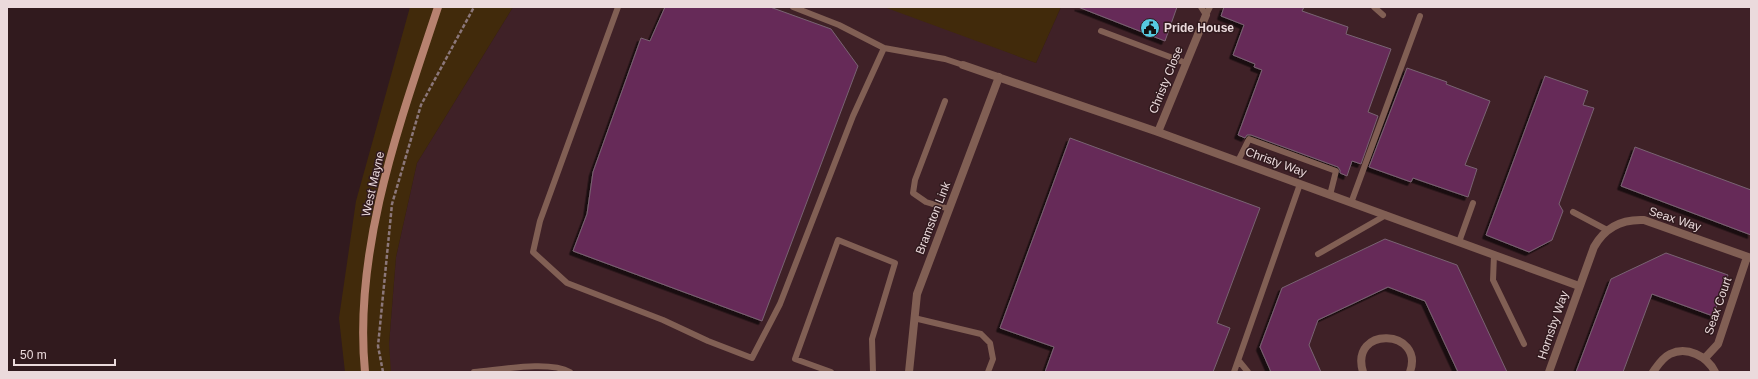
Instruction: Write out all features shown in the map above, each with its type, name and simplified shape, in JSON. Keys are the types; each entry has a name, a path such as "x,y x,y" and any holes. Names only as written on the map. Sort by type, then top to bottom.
{"main road":[{"name":"West Mayne","path":"365,372 365,296 381,195 394,144 438,7"}],"street":[{"name":"Christy Close","path":"1158,132 1206,15"},
{"name":"Christy Way","path":"963,65 1158,132 1579,286"},
{"name":"Bramston Link","path":"909,372 917,294 999,77"},
{"name":"Seax Way","path":"1579,286 1594,247 1606,230 1620,222 1628,220 1644,220 1749,258"},
{"name":"Seax Court","path":"1705,358 1718,344 1749,258"},
{"name":"Hornsby Way","path":"1549,372 1579,286"},
{"path":"1363,372 1361,359 1366,347 1372,341 1386,337 1400,342 1409,351 1412,362 1410,372"},
{"path":"1653,372 1661,360 1670,354 1690,351 1705,358 1714,372"}],"lane":[{"path":"618,7 540,221 533,252 567,283 663,320 708,341 752,358 780,304 853,116 884,48"},
{"path":"793,7 839,25 884,48 945,59 963,65"},
{"path":"1201,7 1206,15"},
{"path":"1206,15 1210,7"},
{"path":"1374,7 1383,15"},
{"path":"1351,203 1420,16"},
{"path":"1101,31 1186,63"},
{"path":"944,101 915,180 913,193 926,202 949,209"},
{"path":"1238,161 1250,139 1336,171 1330,195"},
{"path":"1234,372 1300,184"},
{"path":"1459,242 1473,203"},
{"path":"1573,212 1606,230"},
{"path":"1318,254 1363,230 1386,215"},
{"path":"831,372 795,359 838,240 895,263 872,339 872,372"},
{"path":"1494,255 1493,280 1524,344"},
{"path":"914,318 981,334 990,344 993,359 988,372"},
{"path":"1239,361 1248,372"},
{"path":"474,372 534,366 564,369 570,372"}],"path":[{"path":"383,372 378,346 392,204 421,105 474,7"}],"shaded area":[{"path":"410,7 513,7 417,163 396,257 389,344 391,372 345,372 339,318 356,201"},
{"path":"513,7 893,7 1036,63 1061,7 1751,7 1751,372 390,372 389,344 396,257 417,163"},
{"path":"884,7 1061,7 1036,63"}],"building":[{"path":"665,7 770,7 831,29 858,66 762,321 573,251 587,214 593,172 641,38 650,41"},
{"name":"Pride House","path":"1078,7 1177,7 1165,41"},
{"path":"1224,7 1304,7 1302,11 1348,27 1346,34 1391,49 1368,112 1378,116 1361,164 1352,161 1347,176 1340,173 1338,167 1251,135 1247,135 1245,138 1238,135 1262,70 1254,67 1255,64 1233,55 1244,25 1221,16"},
{"path":"1407,68 1447,82 1446,84 1490,101 1465,165 1477,169 1468,197 1413,178 1411,182 1369,167"},
{"path":"1545,76 1588,91 1583,105 1594,108 1559,204 1563,211 1552,240 1529,252 1486,235"},
{"path":"1070,138 1260,208 1217,323 1230,328 1213,372 1045,372 1054,347 1000,328"},
{"path":"1635,147 1751,190 1751,235 1621,186"},
{"path":"1385,239 1457,265 1507,372 1458,372 1425,301 1388,287 1318,320 1309,345 1321,372 1271,372 1260,347 1282,288"},
{"path":"1666,253 1728,275 1713,316 1652,294 1623,372 1576,372 1611,279"}],"place":[{"name":"Pride House","path":"1150,28"}]}
